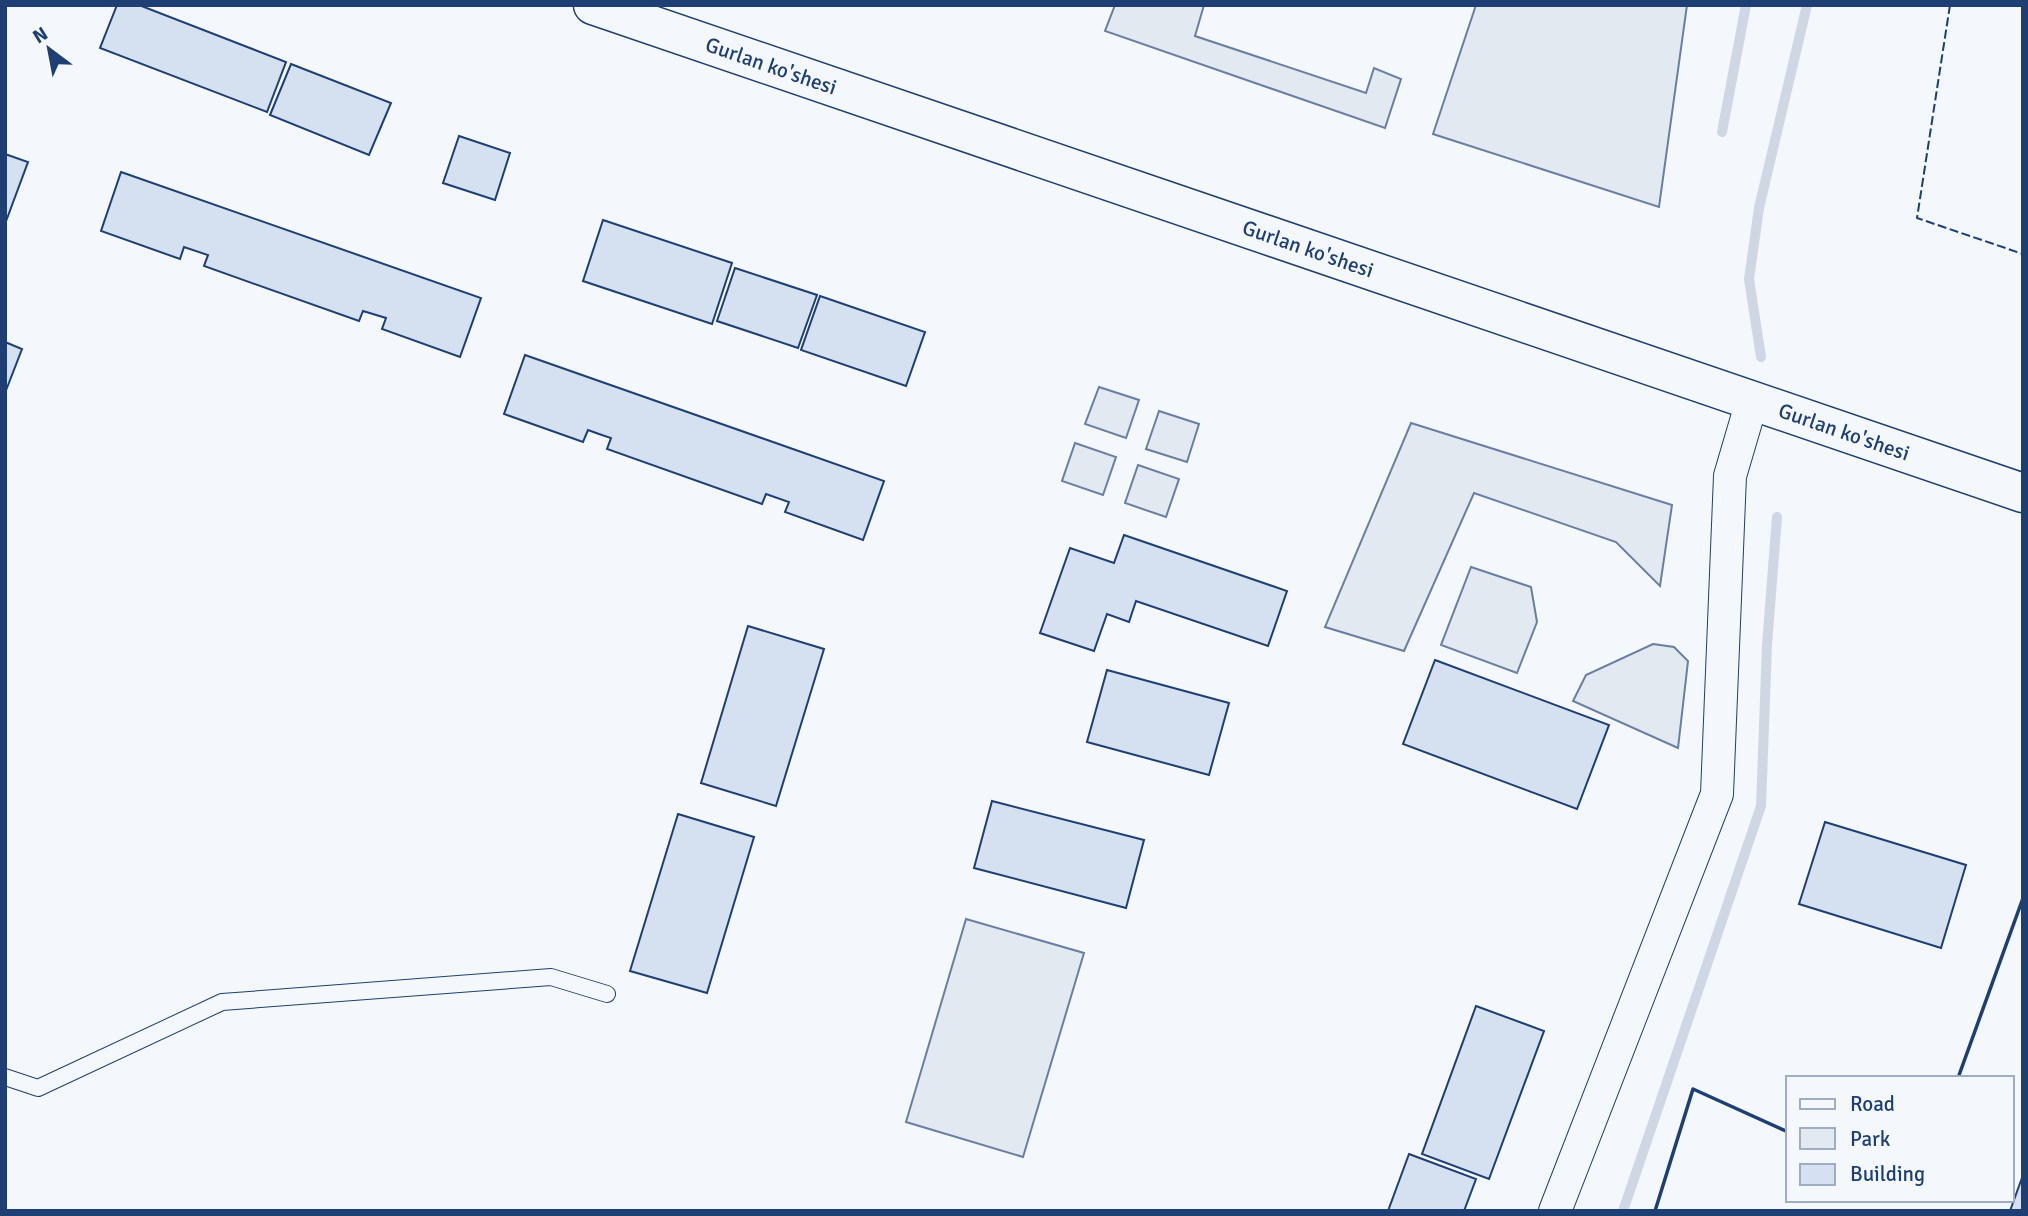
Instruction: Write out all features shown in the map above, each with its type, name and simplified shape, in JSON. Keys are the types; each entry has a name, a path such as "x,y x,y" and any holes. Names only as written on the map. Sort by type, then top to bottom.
{"main road":[{"name":"Gurlan ko'shesi","path":"593,5 2023,493"}],"street":[{"path":"1555,1211 1717,794 1730,476 1752,401"}],"lane":[{"path":"5,1077 37,1088 222,1002 551,977 607,994"}],"green space":[{"path":"1115,5 1204,5 1195,36 1366,93 1374,68 1401,79 1385,128 1105,31"},
{"path":"1476,5 1687,5 1659,207 1433,134"},
{"path":"1099,387 1139,400 1126,438 1085,424"},
{"path":"1159,411 1199,424 1187,462 1146,449"},
{"path":"1411,423 1672,505 1660,586 1616,542 1474,493 1404,651 1325,627"},
{"path":"1075,443 1116,457 1103,495 1062,481"},
{"path":"1138,465 1179,479 1166,517 1125,503"},
{"path":"1471,567 1531,587 1537,622 1517,673 1441,645"},
{"path":"1653,644 1674,647 1688,661 1678,748 1573,701 1586,675"},
{"path":"966,919 1084,953 1023,1157 906,1122"}],"building":[{"path":"117,5 139,5 286,62 267,112 100,48"},
{"path":"291,64 391,103 369,155 270,115"},
{"path":"459,136 510,153 495,200 443,183"},
{"path":"5,154 28,162 5,224"},
{"path":"121,172 481,298 460,357 382,329 386,318 363,311 359,321 204,266 208,255 184,247 180,259 101,231"},
{"path":"603,220 732,263 712,324 583,281"},
{"path":"735,268 817,295 798,348 717,321"},
{"path":"820,296 925,332 906,386 801,350"},
{"path":"5,342 22,349 5,393"},
{"path":"525,355 884,481 863,540 785,512 789,502 766,494 762,504 607,449 611,438 588,430 583,442 504,414"},
{"path":"1124,535 1287,591 1268,646 1136,601 1129,622 1107,614 1094,651 1040,633 1070,548 1114,563"},
{"path":"748,626 824,649 776,806 701,783"},
{"path":"1435,660 1609,725 1577,809 1403,744"},
{"path":"1107,670 1229,703 1209,775 1087,742"},
{"path":"992,801 1144,840 1126,908 974,868"},
{"path":"678,814 754,837 707,993 630,971"},
{"path":"1825,822 1966,865 1941,948 1799,904"},
{"path":"1476,1006 1544,1031 1489,1179 1422,1154"},
{"path":"1409,1154 1476,1179 1464,1211 1388,1211"},
{"path":"2023,1175 2023,1211 2010,1211"}],"waterway":[{"path":"1722,132 1746,5"},
{"path":"1761,357 1749,279 1759,208 1807,5"},
{"path":"1623,1211 1761,806 1767,645 1777,517"}],"fence":[{"path":"1950,5 1917,218 2023,254"}],"wall":[{"path":"1959,1076 2023,898"},
{"path":"1655,1211 1693,1089 1786,1131"}]}
